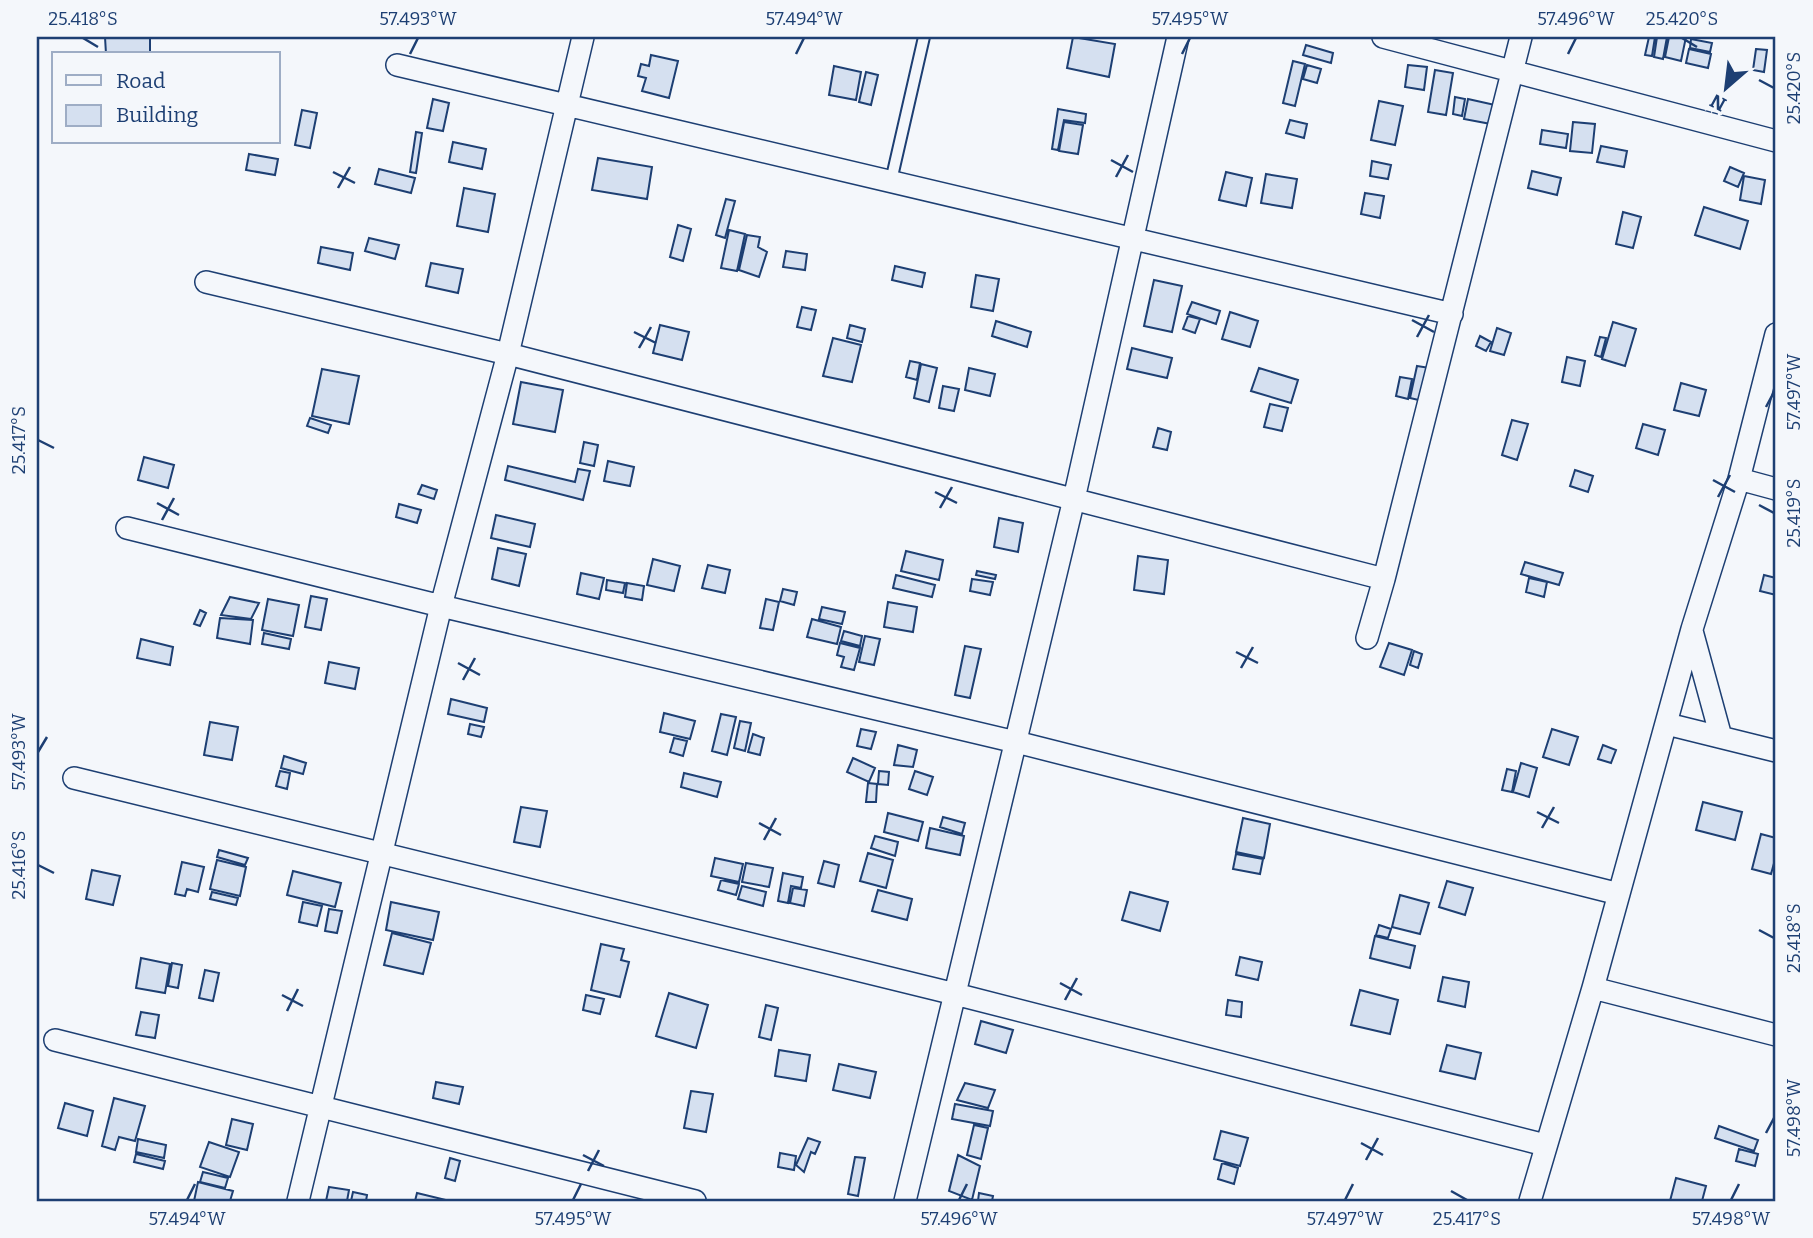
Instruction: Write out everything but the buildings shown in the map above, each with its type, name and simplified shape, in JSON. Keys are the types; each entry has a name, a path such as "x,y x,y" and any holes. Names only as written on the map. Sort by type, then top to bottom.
{"street":[{"path":"298,1201 442,606 508,354 583,37"},
{"path":"905,1201 1074,499 1178,37"},
{"path":"1383,37 1776,141"},
{"path":"1367,638 1521,37"},
{"path":"397,65 1452,314"},
{"path":"206,282 508,354 1384,579"},
{"path":"1530,1201 1593,988 1692,629 1738,479 1776,334"},
{"path":"1738,479 1776,489"},
{"path":"127,528 442,606 1016,742 1619,894"},
{"path":"1692,629 1721,737"},
{"path":"1667,724 1776,751"},
{"path":"74,778 955,994 1545,1144"},
{"path":"1593,988 1776,1035"},
{"path":"55,1040 695,1201"}],"lane":[{"path":"891,181 924,37"}]}
